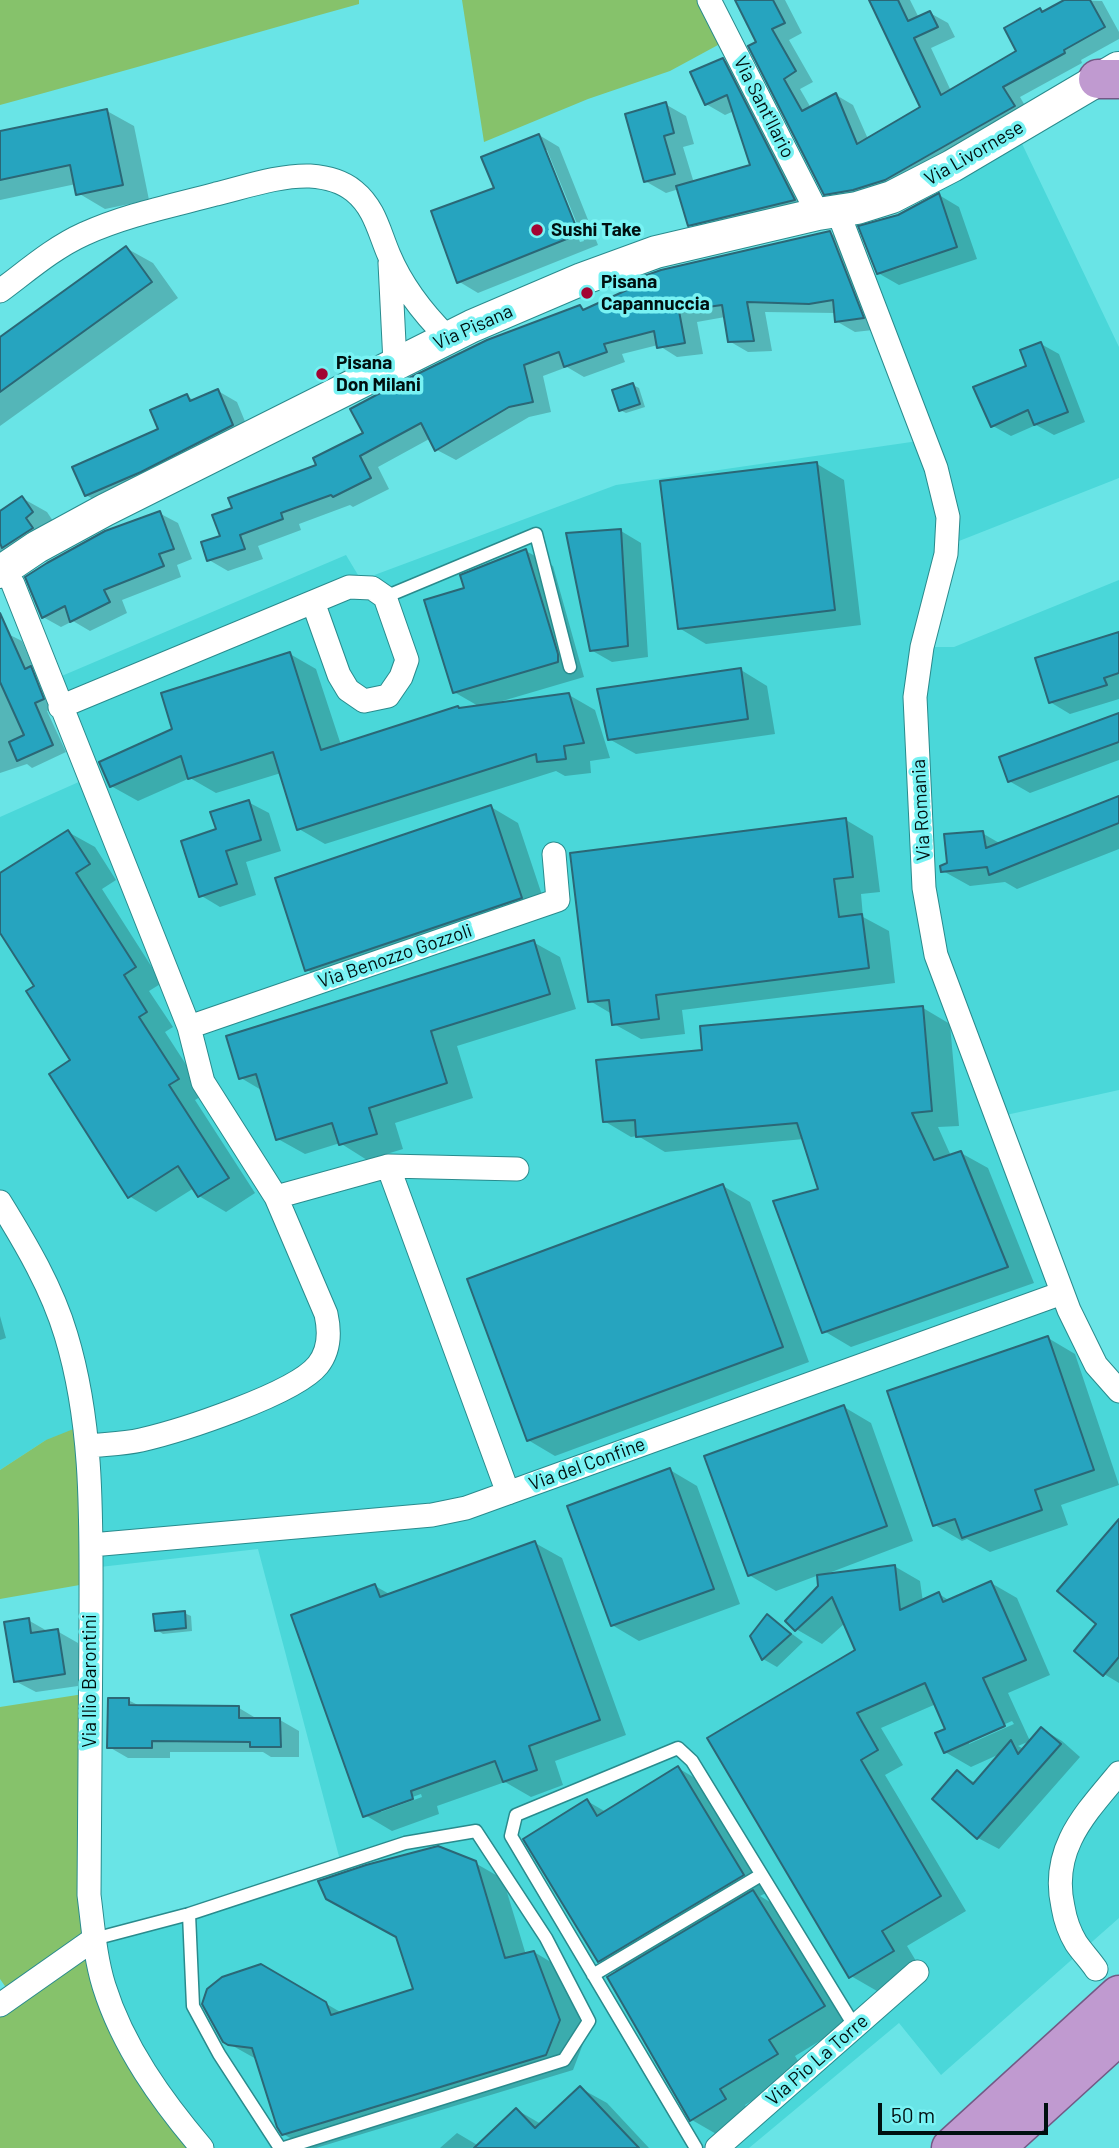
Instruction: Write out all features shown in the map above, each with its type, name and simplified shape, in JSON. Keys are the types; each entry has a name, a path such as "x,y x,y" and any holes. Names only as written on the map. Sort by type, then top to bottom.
{"highway":[{"path":"951,2148 1108,1982"},
{"path":"995,2148 1119,2035"}],"main road":[{"name":"Via Livornese","path":"828,213 876,203 909,189 1112,75"},
{"name":"Via Pisana","path":"6,578 37,547 447,337 643,256 684,244 828,213"}],"street":[{"name":"Via Sant'Ilario","path":"709,0 828,213"},
{"path":"0,291 60,248 85,234 150,211 251,185 312,176 333,180 353,189 374,216 390,256 422,311 447,337"},
{"name":"Via Romania","path":"828,213 936,468 948,517 946,554 922,648 915,697 924,888 936,955 1062,1293 1089,1353 1119,1391"},
{"path":"390,256 395,363"},
{"path":"6,578 188,1027 204,1082 276,1197 328,1322 328,1343 318,1365 296,1384 226,1412 143,1440 88,1446"},
{"path":"60,707 349,587 372,587 385,597 407,660 401,677 388,696 364,701 348,690 339,675 313,602"},
{"name":"Via Benozzo Gozzoli","path":"188,1027 558,900 554,854"},
{"path":"276,1197 388,1166 517,1169"},
{"path":"388,1166 508,1493"},
{"name":"Via Ilio Barontini","path":"0,1202 44,1280 66,1335 79,1388 88,1446 91,1545 89,1895 94,1939 104,1987 133,2051 166,2104 202,2148"},
{"name":"Via del Confine","path":"91,1545 432,1515 466,1508 1062,1293"},
{"path":"1108,1982 1075,1942 1065,1917 1060,1893 1061,1866 1068,1841 1088,1810 1119,1773"},
{"path":"0,2005 94,1939"},
{"name":"Via Pio La Torre","path":"717,2148 917,1972"}],"lane":[{"path":"385,597 536,534 570,667"},
{"path":"696,2148 510,1836 516,1815 678,1748 692,1761 855,2027"},
{"path":"94,1939 189,1914 405,1843 477,1831 547,1938 589,2021 564,2060 282,2148 219,2054 193,2006 189,1914"},
{"path":"593,1975 761,1875"}],"shaded area":[{"path":"1015,129 1119,347 1119,478 959,541 946,543 923,647 954,647 1119,580 1119,1090 997,1117 1062,1293 1119,1391 1119,1918 941,2075 899,2023 749,2148 202,2148 166,2104 94,1939 341,1864 258,1549 91,1568 46,1440 0,1470 0,817 81,781 57,678 346,555 361,580 616,485 925,440 868,276 900,268 957,247 938,191 936,175"}],"green space":[{"path":"0,0 359,0 359,4 0,105"},
{"path":"462,0 709,0 729,39 670,71 588,99 484,142"},
{"path":"86,1424 91,1583 0,1599 0,1470 46,1440"},
{"path":"90,1693 104,1987 202,2148 0,2148 0,2005 12,1996 0,1979 0,1707"}],"building":[{"path":"735,0 773,0 785,23 772,29 796,71 784,79 802,111 836,93 857,144 920,107 869,0 898,0 908,21 930,11 938,27 914,38 941,95 1016,51 1004,28 1040,8 1042,12 1064,0 1090,0 1105,27 1064,50 1065,53 1003,87 1015,106 885,180 824,195 748,46 756,42"},
{"path":"723,58 795,200 688,226 676,186 750,165 727,95 705,105 690,72"},
{"path":"666,102 674,133 664,136 675,174 644,182 625,114"},
{"path":"107,109 123,185 76,195 70,165 0,180 0,131"},
{"path":"539,134 579,234 457,283 431,211 494,188 481,157"},
{"path":"939,193 957,247 877,274 858,226 898,215"},
{"path":"830,231 864,318 835,322 833,300 809,304 747,302 754,341 728,342 722,305 679,311 685,343 657,348 654,331 604,344 607,352 564,367 559,352 524,365 533,402 509,407 435,451 421,423 360,456 371,478 333,497 331,495 281,513 283,519 240,535 245,549 207,561 201,542 220,536 212,515 232,508 228,498 316,465 313,458 363,433 350,409 399,383 487,340 580,305 583,310 629,289 627,282 661,270"},
{"path":"126,246 152,282 0,392 0,337"},
{"path":"1041,342 1068,412 1034,425 1028,410 991,427 973,387 1026,366 1020,350"},
{"path":"633,383 640,404 619,411 612,390"},
{"path":"218,389 233,425 141,472 85,496 72,467 158,429 150,410 187,394 190,401"},
{"path":"817,462 835,610 678,629 660,481"},
{"path":"22,496 33,512 26,518 33,528 2,548 0,511"},
{"path":"160,511 174,549 159,554 164,566 104,590 110,602 70,622 65,606 42,618 25,577 105,531"},
{"path":"621,529 628,646 590,651 566,533"},
{"path":"526,549 558,654 558,662 453,693 424,600 464,588 460,575"},
{"path":"0,613 25,669 31,666 44,699 35,703 53,745 17,761 9,742 24,735 0,682"},
{"path":"1119,632 1119,673 1104,678 1107,685 1049,703 1035,658"},
{"path":"290,652 321,750 458,706 459,708 569,693 584,743 564,746 566,759 537,762 536,754 297,830 273,752 188,779 181,756 110,787 99,762 172,729 161,693"},
{"path":"741,668 748,719 608,740 597,689"},
{"path":"1119,713 1119,742 1008,782 999,757"},
{"path":"1119,796 1119,823 989,875 987,867 941,872 940,866 947,863 944,834 983,831 986,848"},
{"path":"249,800 261,840 226,851 237,884 199,897 181,841 216,829 210,812"},
{"path":"491,805 522,898 305,971 275,878"},
{"path":"846,818 853,877 834,879 839,917 862,914 869,968 656,995 659,1019 612,1025 609,1000 588,1002 570,853"},
{"path":"68,830 90,864 76,873 136,967 124,975 147,1012 139,1017 179,1079 169,1085 229,1178 198,1197 178,1166 128,1198 49,1074 70,1060 26,991 34,986 0,933 0,873"},
{"path":"534,940 550,994 431,1031 447,1083 369,1108 377,1134 339,1145 332,1123 276,1140 256,1074 239,1079 226,1036"},
{"path":"923,1006 932,1111 912,1113 934,1160 961,1151 1008,1267 822,1333 773,1201 818,1189 797,1123 636,1137 635,1120 603,1122 596,1060 702,1050 700,1026"},
{"path":"723,1184 783,1347 527,1441 467,1279"},
{"path":"1048,1336 1094,1470 1035,1490 1042,1510 962,1538 955,1519 933,1526 887,1391"},
{"path":"844,1405 887,1526 748,1576 704,1456"},
{"path":"670,1468 714,1589 611,1626 567,1506"},
{"path":"1119,1519 1119,1657 1103,1676 1074,1651 1096,1624 1057,1591"},
{"path":"535,1541 600,1720 529,1746 537,1770 503,1782 495,1761 411,1791 413,1799 363,1817 291,1615 375,1584 380,1597"},
{"path":"895,1565 900,1610 939,1592 943,1602 991,1581 1026,1660 983,1678 1005,1726 944,1753 935,1733 945,1729 925,1683 857,1713 878,1750 861,1760 941,1896 882,1931 894,1951 849,1978 707,1738 855,1650 832,1597 795,1631 785,1621 818,1586 817,1575"},
{"path":"185,1611 186,1628 155,1631 153,1614"},
{"path":"767,1614 791,1634 762,1660 750,1636"},
{"path":"29,1618 31,1633 58,1629 65,1674 14,1682 4,1622"},
{"path":"108,1698 129,1698 129,1705 239,1706 239,1718 280,1718 281,1747 250,1747 250,1742 152,1741 152,1748 107,1748"},
{"path":"1041,1727 1061,1744 977,1839 932,1799 957,1770 973,1784 1011,1740 1018,1754"},
{"path":"678,1766 744,1875 598,1962 523,1839 587,1799 597,1816"},
{"path":"438,1846 476,1861 505,1958 534,1951 560,2020 546,2055 282,2135 277,2127 252,2048 223,2042 202,2004 207,1989 222,1977 261,1964 326,2002 331,2015 413,1989 396,1937 326,1899 318,1881"},
{"path":"753,1890 825,2006 769,2040 778,2054 720,2089 726,2099 690,2121 607,1977"},
{"path":"580,2086 639,2148 474,2148 516,2108 535,2128"}],"place":[{"name":"Sushi Take","path":"537,230"},
{"name":"Pisana Capannuccia","path":"587,293"},
{"name":"Pisana Don Milani","path":"322,374"}]}
